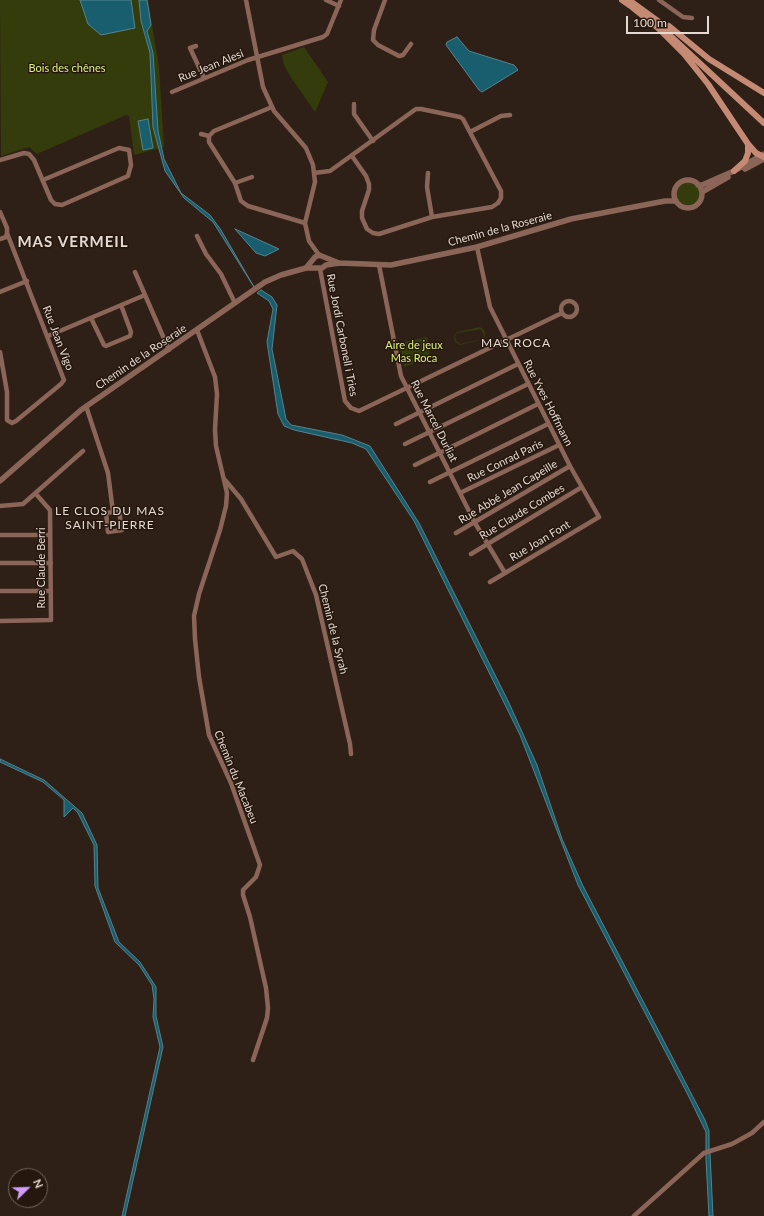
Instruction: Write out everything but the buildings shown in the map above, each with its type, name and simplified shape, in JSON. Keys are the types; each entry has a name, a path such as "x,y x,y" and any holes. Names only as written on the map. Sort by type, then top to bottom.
{"main road":[{"path":"622,0 671,35 764,123"},
{"path":"629,0 670,26 709,59 764,93"},
{"path":"640,7 669,28 764,117"},
{"path":"633,8 658,28 684,54 708,84 748,144 763,157"},
{"path":"734,171 745,161 748,153 748,144"}],"street":[{"path":"326,0 338,6"},
{"name":"Rue Jean Alesi","path":"172,92 256,58 323,37 327,34 341,0"},
{"path":"385,0 374,30 373,40 378,45 399,56 403,55 409,50 411,44"},
{"path":"659,0 683,18 692,18"},
{"path":"246,1 256,58 263,87 272,107 306,148 313,165 315,182 305,223 314,248 318,268"},
{"path":"196,46 190,48 204,78"},
{"path":"354,104 354,114 373,141"},
{"path":"272,107 214,131 209,136 209,142 235,183 241,201 248,206 305,223"},
{"path":"314,173 330,170 352,156 416,109 464,119 500,191 501,198 498,203 492,207 432,217 380,234 373,233 367,230 362,218 362,211 369,190 369,184 366,176 352,156"},
{"path":"470,132 501,116 510,115"},
{"path":"201,134 209,136"},
{"path":"0,160 24,153 29,154 34,160 51,200 55,204 62,205 128,176 131,165 129,150 119,148 43,180"},
{"path":"665,201 674,193 678,185 685,181 690,180 702,185 763,157"},
{"path":"702,192 763,157"},
{"path":"428,173 427,188 432,217"},
{"path":"235,183 252,177"},
{"path":"674,193 676,201 682,207 693,207 700,201 702,192 698,184"},
{"name":"Chemin de la Roseraie","path":"0,481 86,406 266,282 280,275 306,268 318,268 326,262 391,265 477,247 571,219 665,201 676,201"},
{"name":"Rue Jean Vigo","path":"0,212 7,228 7,234 27,281 64,380 12,423 7,420 7,392 0,352"},
{"path":"0,239 6,237 7,234"},
{"path":"197,236 206,254 221,274 235,303"},
{"name":"Rue Yves Hoffmann","path":"477,247 490,307 548,424 599,517"},
{"path":"315,258 326,262"},
{"path":"306,268 315,258"},
{"name":"Rue Marcel Durliat","path":"379,265 401,376 475,523 505,573"},
{"name":"Rue Jordi Carbonell i Tries","path":"318,268 345,401 351,408 359,411 562,313"},
{"path":"135,272 169,350"},
{"path":"0,292 27,281"},
{"path":"48,336 145,295"},
{"path":"91,318 104,345 106,346 130,336 131,332 120,305"},
{"name":"Chemin du Macabeu","path":"197,330 215,377 217,394 215,438 227,493 226,506 220,530 202,582 194,616 195,632 199,677 209,735 230,783 260,865 256,877 243,890 266,988 268,1008 267,1018 253,1060"},
{"path":"396,424 518,364"},
{"path":"405,444 528,384"},
{"path":"415,465 538,404"},
{"path":"86,406 108,473 113,512"},
{"path":"430,482 548,424"},
{"name":"Rue Conrad Paris","path":"460,493 559,444"},
{"path":"0,506 23,504 83,451"},
{"name":"Rue Abbé Jean Capeille","path":"456,533 570,466"},
{"name":"Chemin de la Syrah","path":"224,480 245,505 276,557 293,551 302,559 316,595 351,754"},
{"name":"Rue Claude Combes","path":"471,554 582,487"},
{"name":"Rue Claude Berri","path":"0,621 51,620 50,510 36,494"},
{"path":"119,511 122,530 108,532 106,513 113,512 119,511"},
{"name":"Rue Joan Font","path":"490,582 599,517"},
{"path":"0,535 50,535"},
{"path":"0,564 51,564"},
{"path":"0,591 50,591"},
{"path":"634,1216 704,1153 711,1150 718,1150 732,1144 752,1133 764,1122"}],"green space":[{"name":"Bois des chênes","path":"0,0 148,0 159,67 164,147 134,155 129,116 126,115 37,154 29,147 1,156"},
{"path":"304,47 328,82 315,112 290,76 284,65 282,55"},
{"path":"688,180 698,184 702,194 698,204 688,208 678,204 674,194 678,184"},
{"path":"480,327 484,330 485,336 483,339 460,345 455,342 454,336 457,332","holes":["481,329 484,336 482,339 460,344 456,341 455,336 457,333"]},
{"name":"Aire de jeux Mas Roca","path":"427,337 430,358 404,367 399,343"}],"water":[{"path":"80,0 131,0 135,28 101,35 88,24"},
{"path":"139,0 147,0 151,25 147,31 153,53 158,131 164,159 181,193 210,215 221,230 254,287 213,222 184,198 165,171 153,127 150,53 141,21"},
{"path":"457,37 469,51 514,65 518,70 482,92 446,45 447,42"},
{"path":"148,119 153,148 143,150 138,121"},
{"path":"235,229 279,249 265,256 256,253"},
{"path":"261,290 272,297 277,305 272,349 286,419 291,425 342,435 370,446 419,523 509,703 537,765 562,839 583,886 705,1120 709,1131 709,1149 706,1151 706,1132 578,885 520,735 414,521 366,449 352,443 294,430 284,426 278,414 267,342 273,309 269,301 257,293"},
{"path":"0,759 44,780 82,813 97,845 98,888 119,942 140,962 156,987 156,1016 163,1047 125,1216 122,1216 160,1047 153,1017 154,999 152,985 139,965 115,942 95,886 94,845 78,813 73,808 64,817 64,800 43,782 0,762"},
{"path":"710,1153 713,1216 709,1216 706,1159 706,1154"}],"district":[{"name":"MAS VERMEIL","path":"73,242"},
{"name":"MAS ROCA","path":"516,343"},
{"name":"LE CLOS DU MAS SAINT-PIERRE","path":"110,518"}]}
